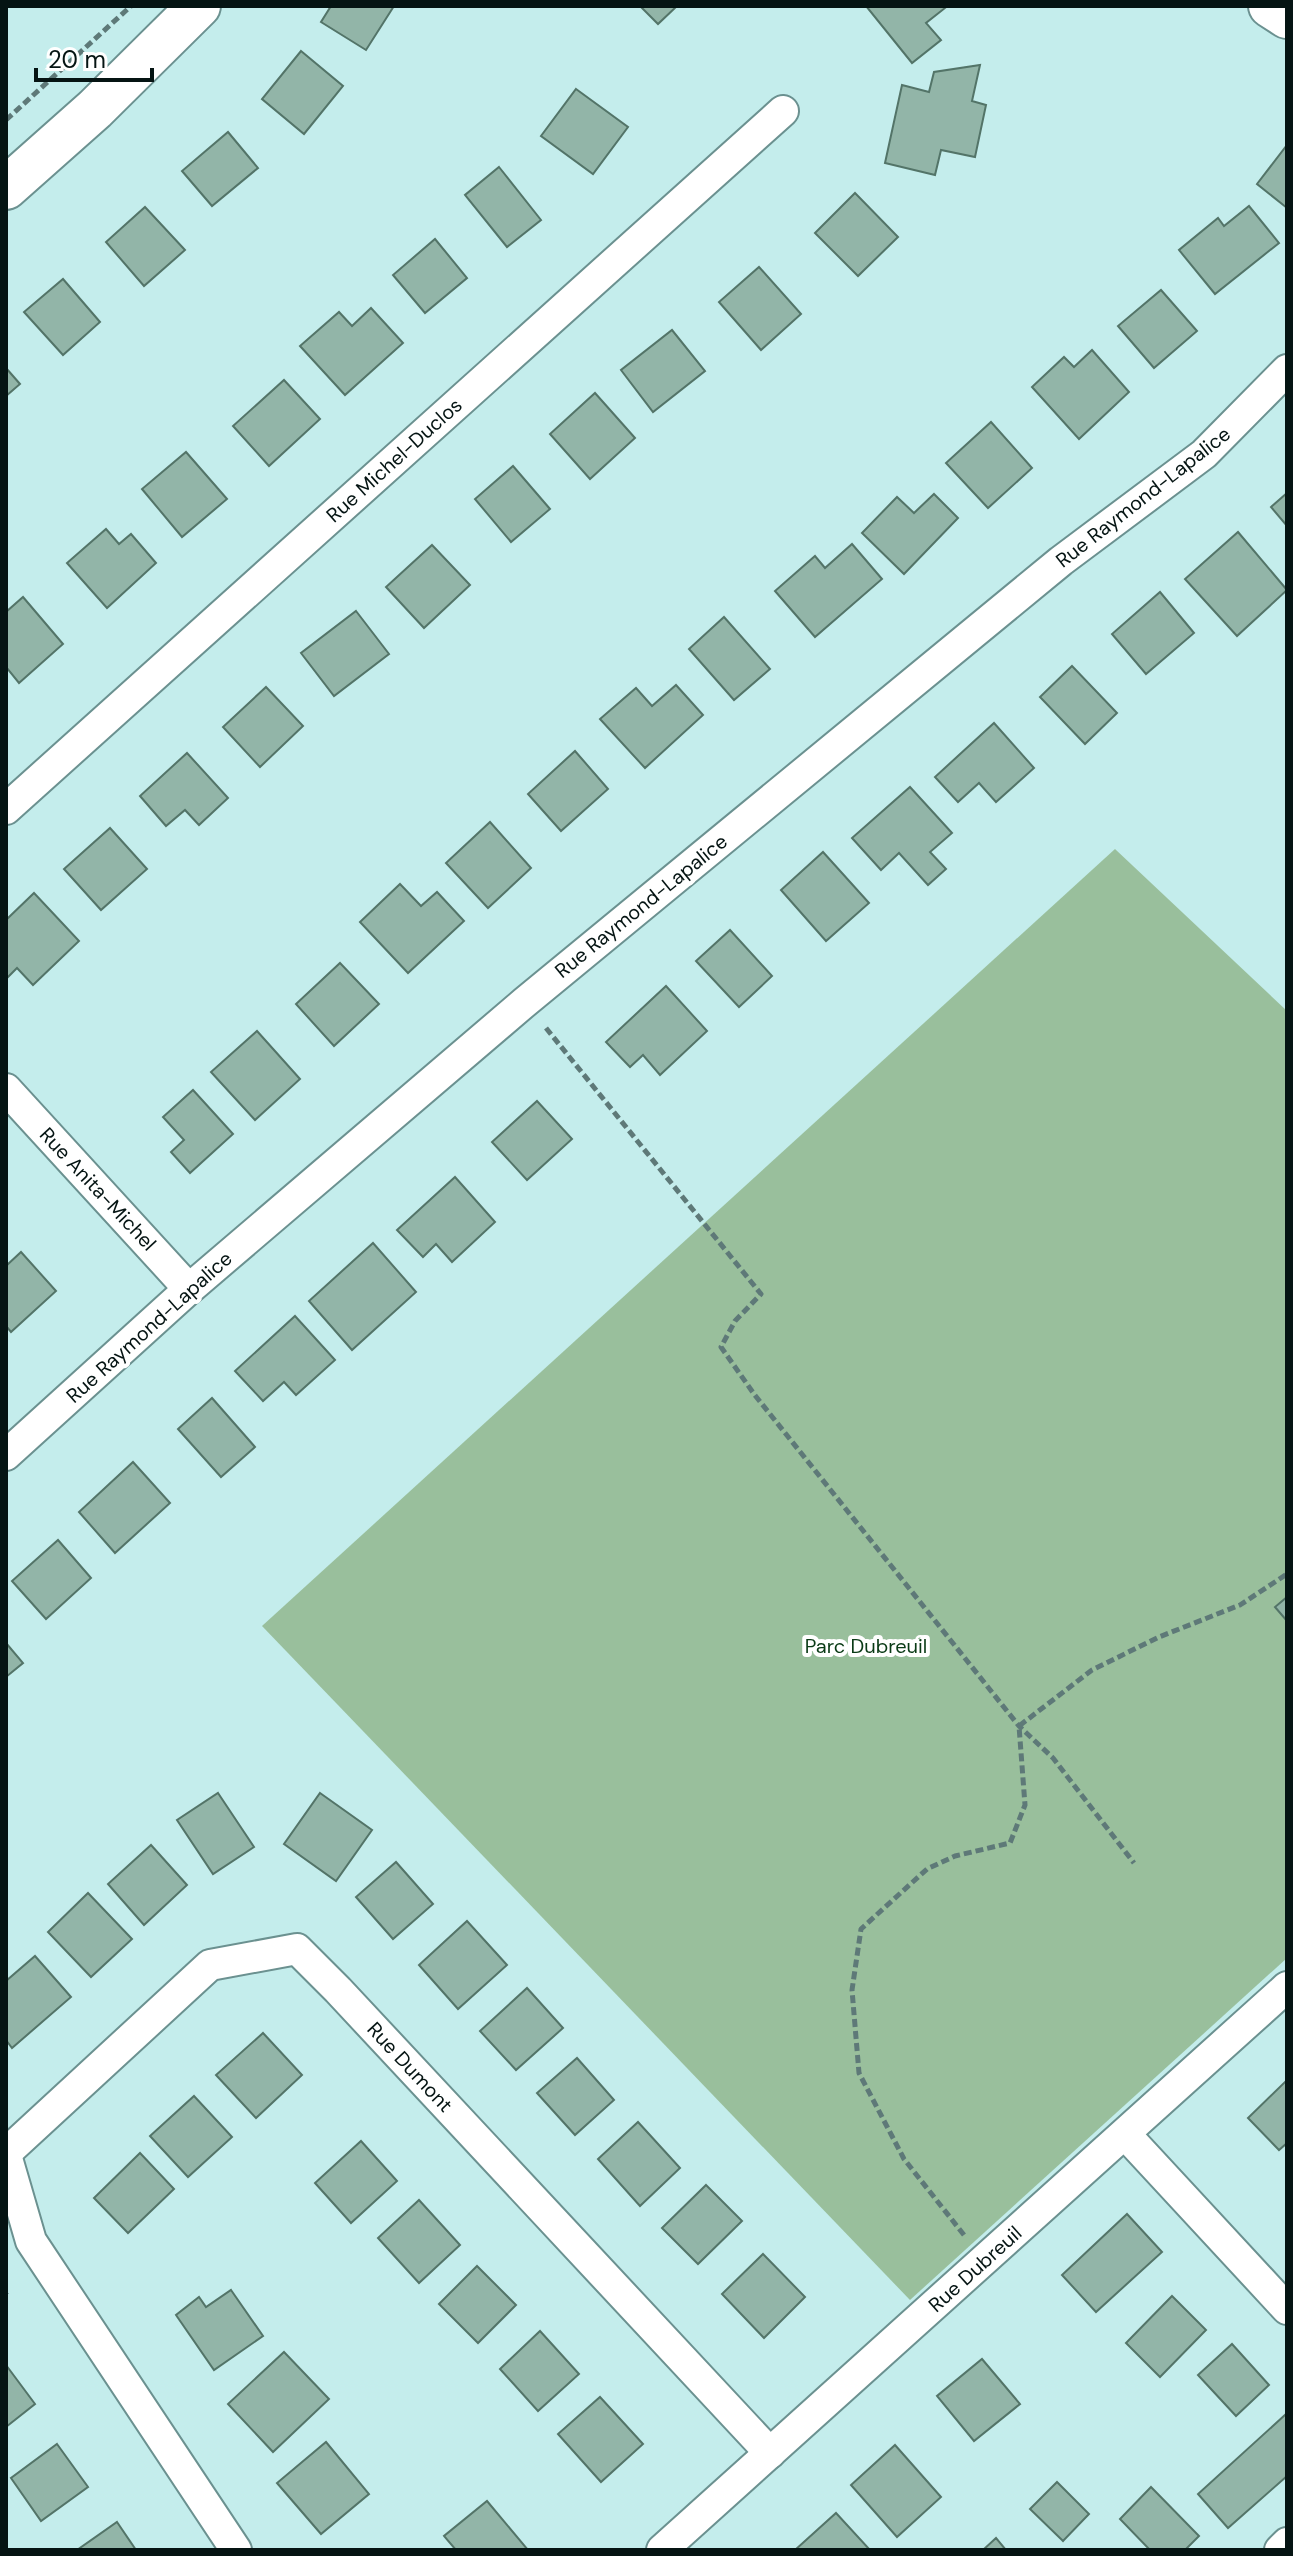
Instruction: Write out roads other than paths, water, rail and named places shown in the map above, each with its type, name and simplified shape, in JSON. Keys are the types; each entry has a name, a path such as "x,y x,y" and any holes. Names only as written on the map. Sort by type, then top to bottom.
{"street":[{"path":"6,188 95,109 199,6"},
{"path":"1270,6 1287,17"},
{"name":"Rue Michel-Duclos","path":"6,809 783,111"},
{"name":"Rue Raymond-Lapalice","path":"6,1455 189,1289 525,1002 1061,561 1204,454 1287,370"},
{"name":"Rue Anita-Michel","path":"6,1089 189,1289"},
{"name":"Rue Dumont","path":"236,2550 31,2241 6,2154 210,1965 297,1949 770,2453"},
{"name":"Rue Dubreuil","path":"662,2550 1287,1987"},
{"path":"1125,2134 1287,2309"},
{"path":"1280,2550 1287,2543"}],"park label":[{"name":"Parc Dubreuil","path":"866,1646"}]}
